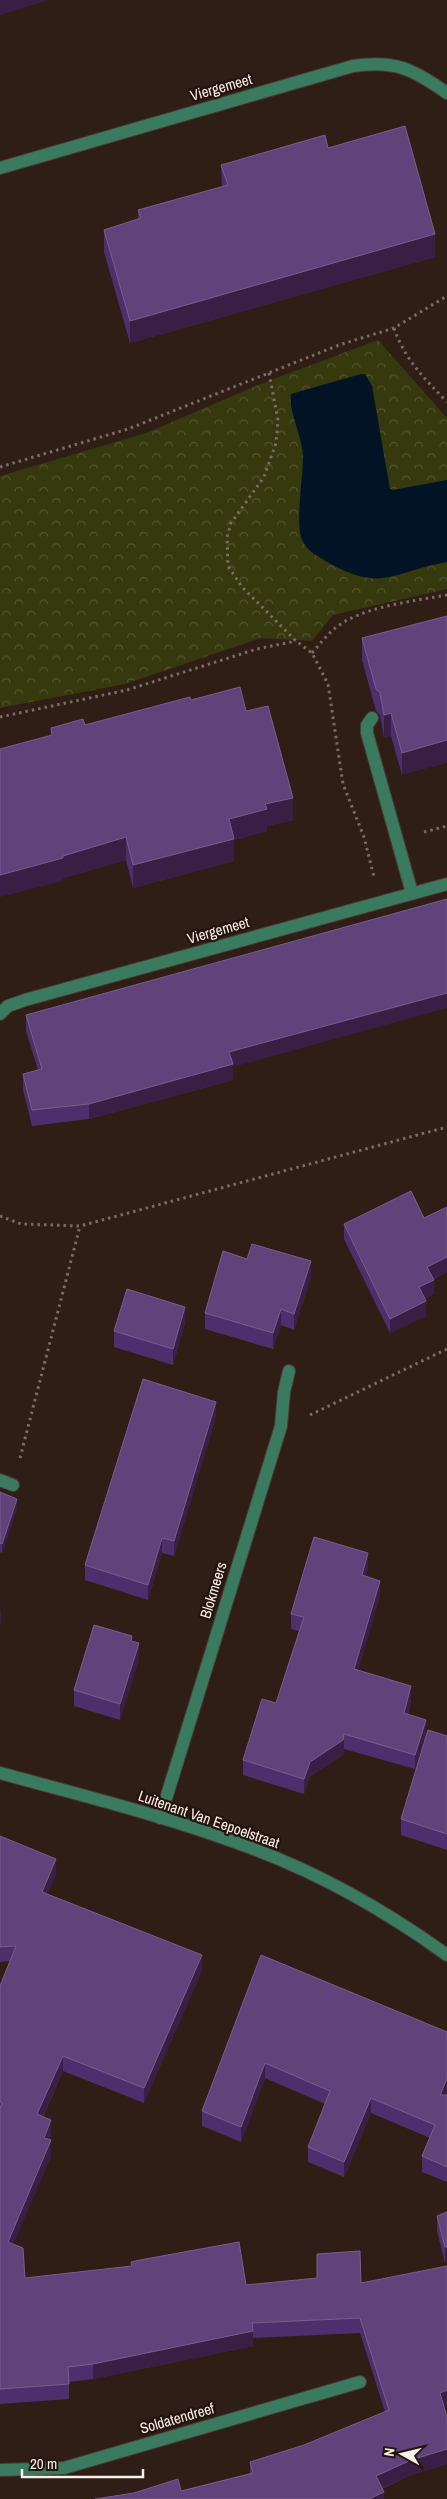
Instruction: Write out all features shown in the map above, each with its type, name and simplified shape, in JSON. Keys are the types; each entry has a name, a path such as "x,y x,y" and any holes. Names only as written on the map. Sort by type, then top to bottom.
{"street":[{"name":"Viergemeet","path":"0,168 352,66 375,63 403,67 447,93"},
{"path":"372,718 367,725 367,733 412,893"},
{"name":"Viergemeet","path":"0,1014 8,1006 25,1000 447,884"},
{"name":"Blokmeers","path":"160,1818 281,1426 284,1392 289,1371"},
{"path":"0,1480 13,1485"},
{"name":"Luitenant Van Eepoelstraat","path":"0,1773 160,1818 252,1848 331,1883 400,1920 447,1955"},
{"name":"Soldatendreef","path":"0,2470 64,2468 360,2382"}],"path":[{"path":"0,467 128,429 339,345 394,328 447,296"},
{"path":"394,328 401,349 418,371 447,402"},
{"path":"269,373 278,420 276,443 264,476 231,522 227,537 228,566 242,587 296,640 312,653 328,684 343,784 364,837 380,902"},
{"path":"312,653 334,629 356,617 384,608 447,595"},
{"path":"0,718 127,690 257,649 296,640"},
{"path":"0,1216 21,1224 80,1226 447,1127"},
{"path":"13,1485 80,1226"},
{"path":"281,1426 304,1417 447,1349"}],"green space":[{"path":"378,340 447,418 447,589 333,615 312,641 261,638 125,684 0,708 0,476 146,433 263,383"}],"water":[{"path":"365,374 372,386 390,489 447,480 447,562 386,578 359,576 343,570 313,553 307,548 301,537 299,509 303,457 301,441 292,409 291,394"}],"building":[{"path":"405,126 435,234 130,321 104,230 141,218 138,210 228,185 221,165 325,135 328,148"},
{"path":"447,616 447,740 402,753 391,713 384,715 380,693 376,689 362,638"},
{"path":"240,687 246,711 268,706 293,798 265,804 267,809 229,819 234,839 133,865 126,837 63,856 63,858 0,875 0,749 52,735 51,728 83,719 85,725 190,697 191,700"},
{"path":"447,899 447,993 229,1052 233,1064 89,1104 32,1110 23,1074 42,1069 26,1015"},
{"path":"411,1191 424,1218 447,1207 447,1257 427,1267 434,1280 419,1287 426,1301 390,1319 344,1224"},
{"path":"252,1244 311,1261 294,1314 281,1309 273,1333 205,1313 223,1251 247,1259"},
{"path":"127,1289 185,1307 173,1349 114,1331"},
{"path":"143,1379 216,1402 174,1541 162,1538 148,1585 85,1565"},
{"path":"0,1492 17,1499 2,1544 0,1543"},
{"path":"314,1537 368,1553 362,1575 380,1581 354,1669 411,1686 404,1713 426,1720 415,1755 344,1734 343,1740 310,1762 304,1779 243,1760 262,1699 276,1703 304,1617 291,1614"},
{"path":"94,1625 132,1636 131,1641 139,1643 120,1704 74,1690"},
{"path":"428,1730 447,1736 447,1834 401,1819"},
{"path":"0,1836 56,1859 42,1892 202,1955 144,2088 63,2056 37,2114 51,2120 44,2138 51,2140 8,2242 23,2248 25,2278 132,2266 131,2262 239,2242 246,2285 317,2278 317,2254 360,2251 361,2283 447,2266 447,2390 440,2393 447,2417 447,2449 411,2460 376,2476 384,2492 369,2499 95,2499 134,2493 178,2479 181,2491 253,2473 250,2462 304,2445 389,2410 360,2318 252,2323 253,2331 93,2364 68,2367 69,2384 0,2389 0,2108 2,2103 0,2102 0,1986 16,1946 0,1947"},
{"path":"261,1955 447,2032 447,2079 440,2095 447,2095 447,2167 422,2156 435,2125 371,2098 344,2162 308,2147 330,2091 265,2063 241,2127 202,2111"},
{"path":"447,2212 447,2247 445,2247 437,2216"}]}
